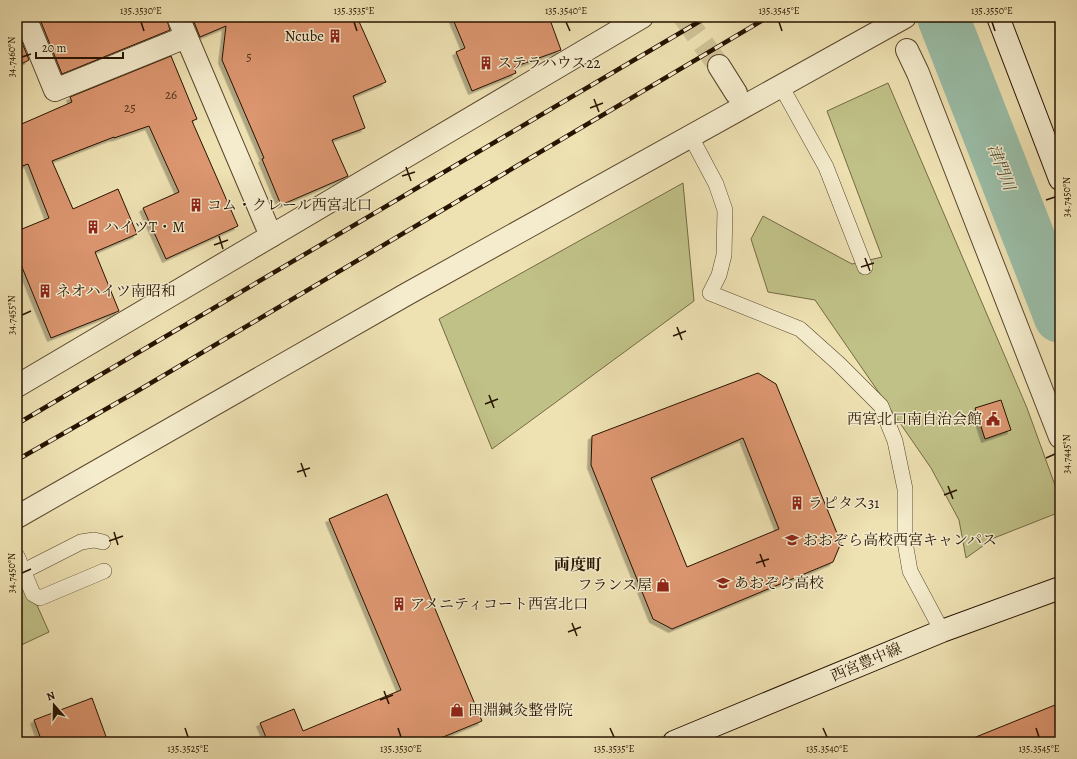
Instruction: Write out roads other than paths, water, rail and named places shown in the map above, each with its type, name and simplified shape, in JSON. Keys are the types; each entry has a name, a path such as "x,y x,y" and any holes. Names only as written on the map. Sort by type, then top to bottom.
{"street":[{"path":"25,17 55,90 186,37"},
{"path":"178,17 271,236"},
{"path":"17,386 642,17"},
{"path":"17,517 407,294 905,17"},
{"path":"998,17 1060,179"},
{"path":"907,50 918,73 1060,437"},
{"path":"719,66 736,93"},
{"name":"西宮豊中線","path":"674,742 942,630 1060,588"}],"lane":[{"path":"781,86 826,168 865,267"},
{"path":"691,137 716,184 725,210 724,255 719,275 710,293 800,329 839,364 881,406 895,441 905,490 905,542 910,570 942,630"},
{"path":"24,571 81,542 94,540 103,542"},
{"path":"17,556 33,594 40,598 104,571"}],"waterway":[{"name":"津門川","path":"943,17 1060,317"}],"tunnel":[{"path":"684,17 719,66"}],"railway":[{"path":"17,424 707,17"},
{"path":"17,460 134,393 768,17"}],"place":[{"name":"Ncube","path":"335,36"},
{"name":"ステラハウス22","path":"486,63"},
{"name":"コム・クレール西宮北口","path":"196,205"},
{"name":"ハイツT・M","path":"93,227"},
{"name":"ネオハイツ南昭和","path":"45,291"},
{"name":"西宮北口南自治会館","path":"993,419"},
{"name":"ラピタス31","path":"797,503"},
{"name":"おおぞら高校西宮キャンパス","path":"792,540"},
{"name":"あおぞら高校","path":"723,583"},
{"name":"フランス屋","path":"663,585"},
{"name":"アメニティコート西宮北口","path":"399,604"},
{"name":"田淵鍼灸整骨院","path":"457,710"}],"district":[{"name":"両度町","path":"578,564"}]}
